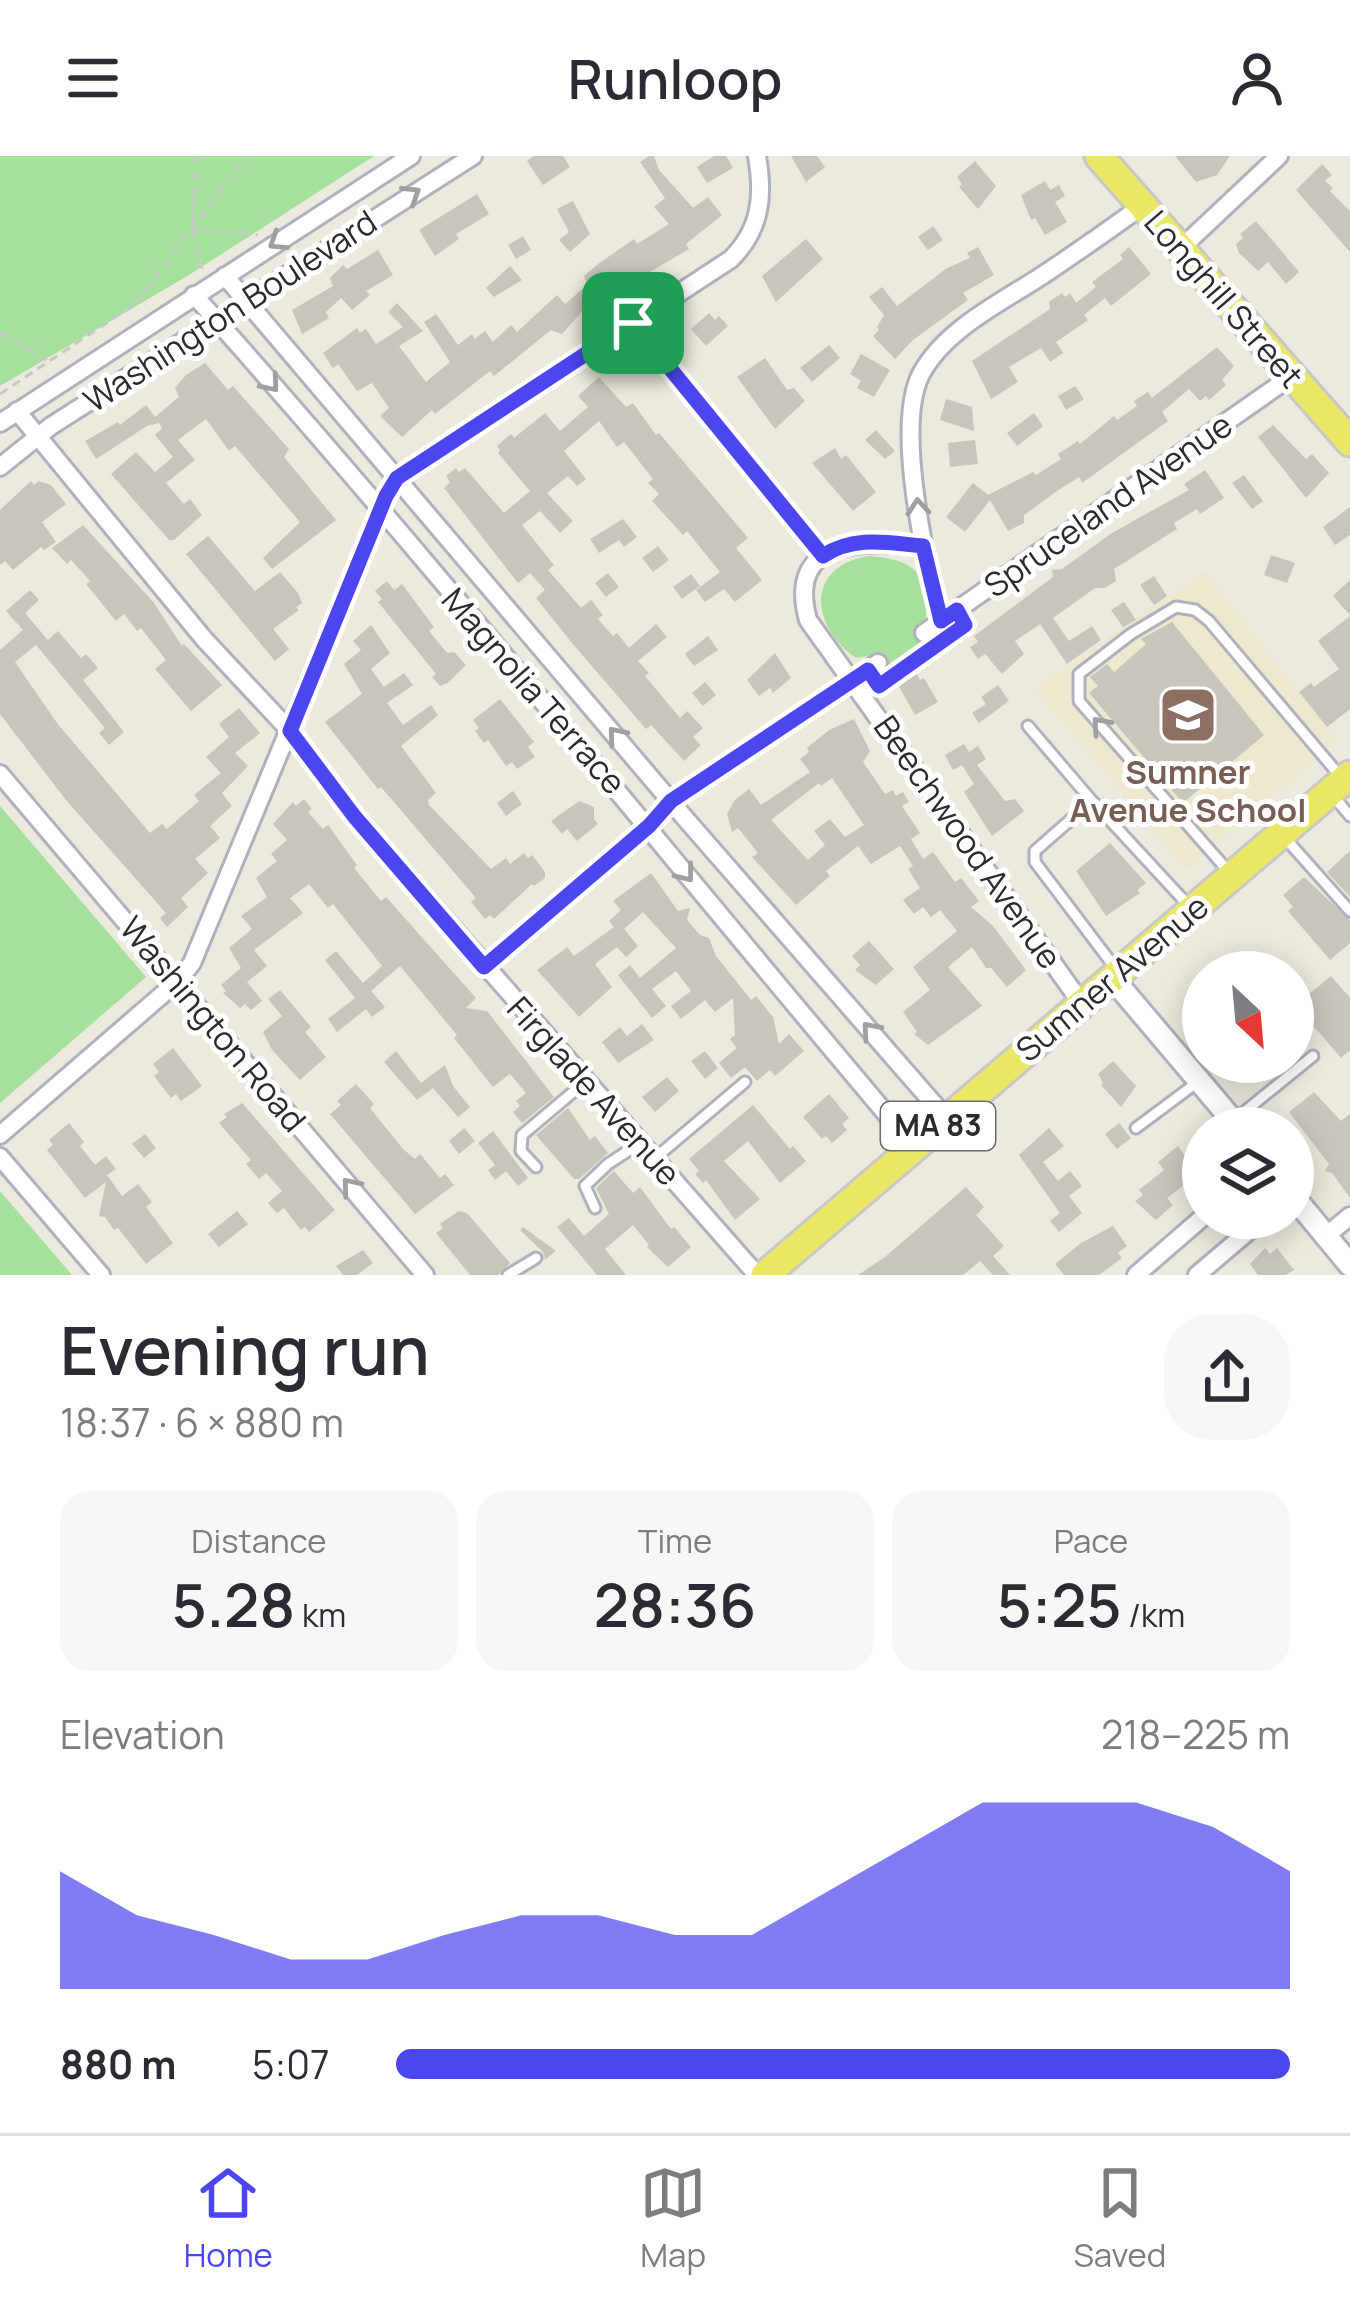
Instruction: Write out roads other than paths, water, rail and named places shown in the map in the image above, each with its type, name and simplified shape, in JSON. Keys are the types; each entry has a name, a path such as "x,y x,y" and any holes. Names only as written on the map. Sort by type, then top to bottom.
{"main road":[{"name":"Longhill Street","path":"1099,156 1350,442"},
{"name":"Sumner Avenue","path":"761,1275 1341,783"}],"street":[{"name":"Washington Boulevard","path":"0,423 411,156"},
{"path":"0,1135 178,982 192,963 397,478 711,274 745,244 760,210 758,156"},
{"path":"1180,249 1279,156"},
{"name":"Washington Boulevard","path":"0,467 37,435 466,158"},
{"path":"945,629 923,546 911,425 922,372 953,338 986,312 1142,206"},
{"name":"Magnolia Terrace","path":"209,286 246,301 947,1119"},
{"name":"Magnolia Terrace","path":"209,286 217,320 649,826 733,934 914,1147"},
{"path":"633,323 823,556"},
{"name":"Spruceland Avenue","path":"924,633 945,629 1292,376"},
{"name":"Firglade Avenue","path":"16,411 484,967 761,1275"},
{"path":"484,967 649,826 671,801 866,671 813,629 806,610 807,579 823,556 860,542 923,546"},
{"name":"Beechwood Avenue","path":"866,671 1082,1004"},
{"name":"Washington Road","path":"0,774 425,1275"},
{"path":"1116,976 1182,1059"},
{"path":"1201,1083 1221,1107"},
{"path":"0,1156 101,1275"},
{"path":"1326,1236 1350,1216"},
{"path":"1314,1221 1350,1265"},
{"path":"1136,1275 1182,1235"},
{"path":"1197,1275 1239,1239"}],"lane":[{"path":"1233,876 1079,701 1079,674 1176,607 1195,610 1209,621 1341,783 1350,816"},
{"path":"1028,726 1193,910"},
{"path":"1092,801 1034,855 1116,976"},
{"path":"1281,834 1350,911"},
{"path":"536,1167 521,1151 522,1135 585,1082"},
{"path":"654,1159 745,1082"},
{"path":"1136,1128 1196,1083"},
{"path":"1255,1107 1282,1083"},
{"path":"595,1208 585,1186 640,1143"},
{"path":"508,1275 536,1258"}],"place":[{"name":"Sumner Avenue School","path":"1188,715"}]}
